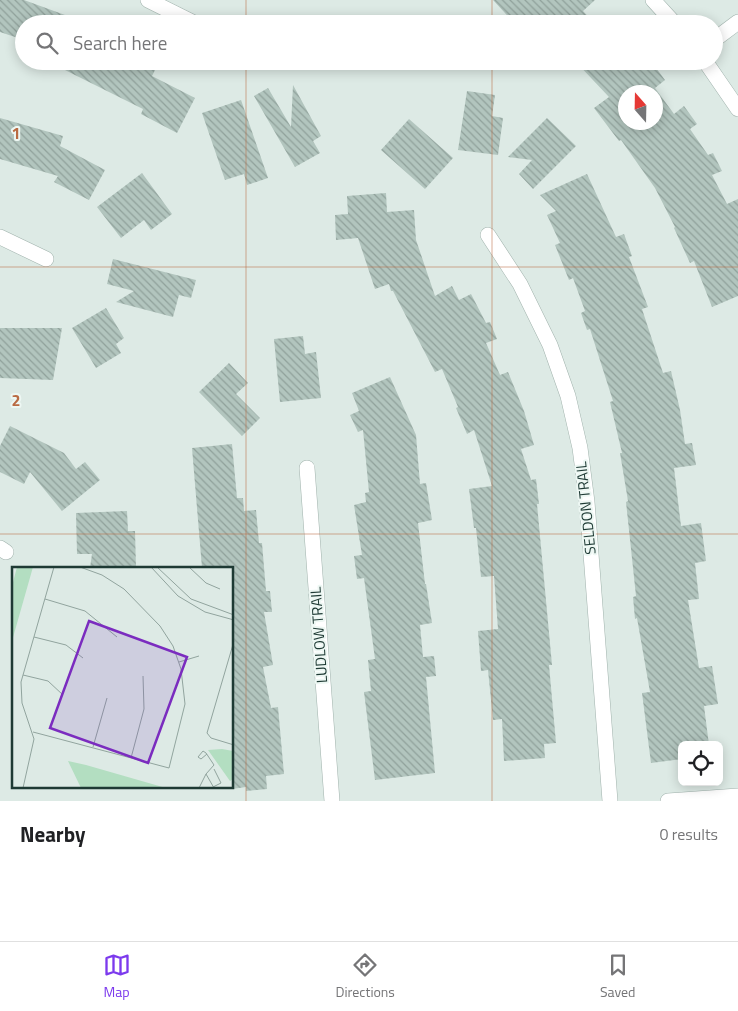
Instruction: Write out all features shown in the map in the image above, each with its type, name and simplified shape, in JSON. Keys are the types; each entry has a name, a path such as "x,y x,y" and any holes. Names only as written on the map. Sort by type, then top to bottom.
{"street":[{"path":"148,0 178,15"},
{"path":"653,0 667,15"},
{"path":"723,33 738,22"},
{"path":"711,70 738,109"},
{"name":"SELDON TRAIL","path":"488,235 520,284 550,345 568,396 580,448 587,502 610,801"},
{"path":"0,237 46,259"},
{"name":"LUDLOW TRAIL","path":"307,468 332,801"},
{"path":"668,801 738,796"}],"building":[{"path":"0,0 24,0 65,15 15,15 15,37 0,32"},
{"path":"493,0 595,0 583,11 587,15 507,15"},
{"path":"65,70 155,70 152,76 195,98 177,133 141,114 143,109"},
{"path":"584,70 658,70 665,80 659,85 618,85 618,130 663,130 663,99 674,114 684,106 697,124 690,129 708,155 713,153 722,171 712,175 727,204 738,199 738,296 712,307 694,261 690,263 675,227 655,188 621,140 619,141 594,108 609,97"},
{"path":"293,85 321,136 313,141 320,153 295,167 254,96 268,88 291,127"},
{"path":"467,91 495,95 492,116 503,118 498,155 458,150"},
{"path":"241,100 268,178 247,185 244,174 225,180 202,113"},
{"path":"0,118 63,136 60,146 105,170 89,200 54,182 58,176 0,159"},
{"path":"547,118 576,146 533,189 519,174 532,160 508,157"},
{"path":"409,119 453,158 425,189 381,150"},
{"path":"142,173 172,214 151,230 144,220 121,238 97,207"},
{"path":"587,174 616,237 624,234 632,256 629,257 648,307 642,309 663,373 671,371 685,444 692,443 696,465 674,468 681,526 701,523 706,561 695,563 699,599 688,600 699,668 712,666 718,704 704,706 708,741 678,741 678,760 651,763 642,693 650,692 637,618 635,619 633,597 636,596 626,502 628,501 620,453 622,453 610,402 613,401 590,329 587,330 581,313 585,311 573,278 569,280 555,245 560,243 547,215 556,211 540,195"},
{"path":"386,193 387,212 414,210 416,240 435,296 452,286 459,300 471,294 486,323 490,322 497,339 486,343 500,375 508,372 524,411 534,445 521,449 531,480 536,479 552,665 549,665 556,743 544,744 545,758 504,761 502,719 493,720 488,670 481,671 478,631 498,629 494,576 481,577 476,528 474,528 469,489 492,486 474,430 467,434 442,369 435,372 389,284 375,289 358,238 336,240 335,215 348,214 347,196"},
{"path":"113,259 196,280 191,298 179,295 173,317 116,302 134,291 107,284"},
{"path":"106,308 124,338 116,344 121,353 96,368 72,328"},
{"path":"0,328 62,328 53,380 0,378"},
{"path":"303,336 305,354 316,352 321,398 280,402 274,339"},
{"path":"229,363 248,383 236,394 260,418 242,436 199,392"},
{"path":"390,377 416,435 420,484 426,483 432,520 418,523 425,584 432,623 420,625 423,657 434,656 436,676 426,677 435,773 375,780 364,692 371,691 368,660 375,659 364,578 357,579 354,556 362,555 354,505 366,502 365,493 369,492 363,430 358,432 350,415 359,411 352,393"},
{"path":"10,426 64,453 76,469 85,462 100,480 62,511 30,472 24,484 0,472 0,446"},
{"path":"232,444 237,498 243,498 244,511 256,510 259,543 262,543 266,591 270,591 272,612 264,612 273,665 263,667 271,708 278,707 284,774 266,776 267,789 246,791 246,787 232,789 234,788 234,567 202,567 192,448"},
{"path":"127,511 128,531 135,531 136,567 90,567 92,554 77,554 76,513"}]}
